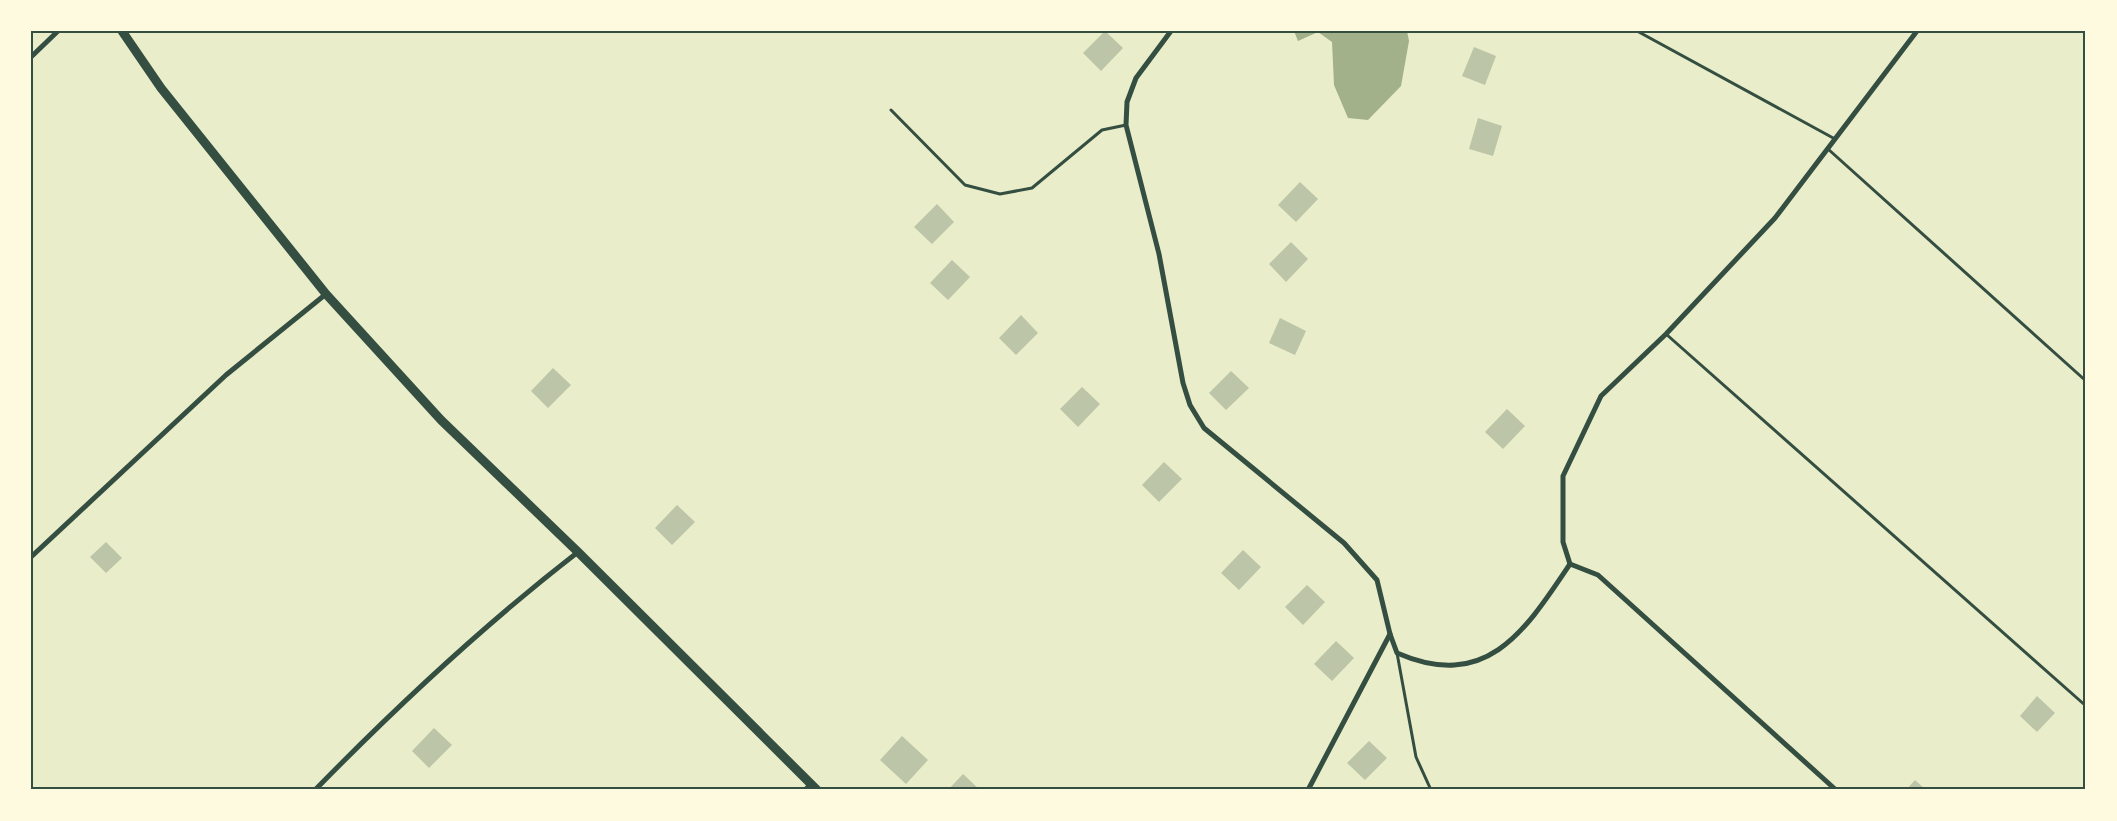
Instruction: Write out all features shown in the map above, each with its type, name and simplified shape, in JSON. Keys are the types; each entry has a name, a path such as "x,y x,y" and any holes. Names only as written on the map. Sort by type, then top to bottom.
{"street":[{"path":"31,57 58,31"},
{"path":"122,31 161,88 326,294 441,420 578,552 811,788"},
{"path":"1171,31 1136,78 1127,102 1126,125 1159,254 1183,383 1190,405 1204,428 1344,543 1377,580 1390,634 1397,653 1415,661 1445,665 1481,662 1511,640 1535,617 1570,564"},
{"path":"1570,564 1563,542 1563,476 1601,396 1666,334 1776,218 1917,31"},
{"path":"31,557 226,375 326,294"},
{"path":"315,790 436,672 517,600 578,552"},
{"path":"1570,564 1598,575 1836,790"},
{"path":"1308,790 1390,634"}],"lane":[{"path":"1636,31 1835,139"},
{"path":"891,110 965,185 1000,194 1032,188 1102,130 1126,125"},
{"path":"1828,149 2086,381"},
{"path":"1666,334 2086,706"},
{"path":"1397,653 1416,757 1431,790"}],"shaded area":[{"path":"1294,31 1407,31 1409,41 1401,86 1368,120 1348,118 1334,85 1332,42 1318,32 1298,41"}],"building":[{"path":"1105,31 1123,48 1101,71 1083,53"},
{"path":"1474,47 1496,56 1485,85 1462,76"},
{"path":"1478,118 1502,126 1493,156 1469,149"},
{"path":"1300,182 1318,199 1296,222 1278,205"},
{"path":"937,204 954,222 932,244 914,227"},
{"path":"1291,242 1308,259 1286,282 1269,264"},
{"path":"952,260 970,277 948,300 930,283"},
{"path":"1021,315 1038,333 1016,355 999,338"},
{"path":"1280,318 1306,331 1295,355 1269,343"},
{"path":"553,368 571,385 548,408 531,391"},
{"path":"1231,371 1249,388 1226,410 1209,393"},
{"path":"1082,387 1100,404 1078,427 1060,409"},
{"path":"1507,409 1525,426 1503,449 1485,432"},
{"path":"1164,462 1182,479 1159,502 1142,485"},
{"path":"677,505 695,522 672,545 655,528"},
{"path":"106,542 122,558 106,573 90,557"},
{"path":"1243,550 1261,567 1239,590 1221,573"},
{"path":"1307,585 1325,602 1303,625 1285,607"},
{"path":"1336,641 1354,658 1332,681 1314,664"},
{"path":"2037,696 2055,713 2037,732 2020,716"},
{"path":"434,728 452,745 429,768 412,751"},
{"path":"902,736 928,760 906,784 880,760"},
{"path":"1369,741 1387,758 1365,780 1347,763"},
{"path":"963,774 980,790 948,790"},
{"path":"1915,780 1926,790 1906,790"}]}
